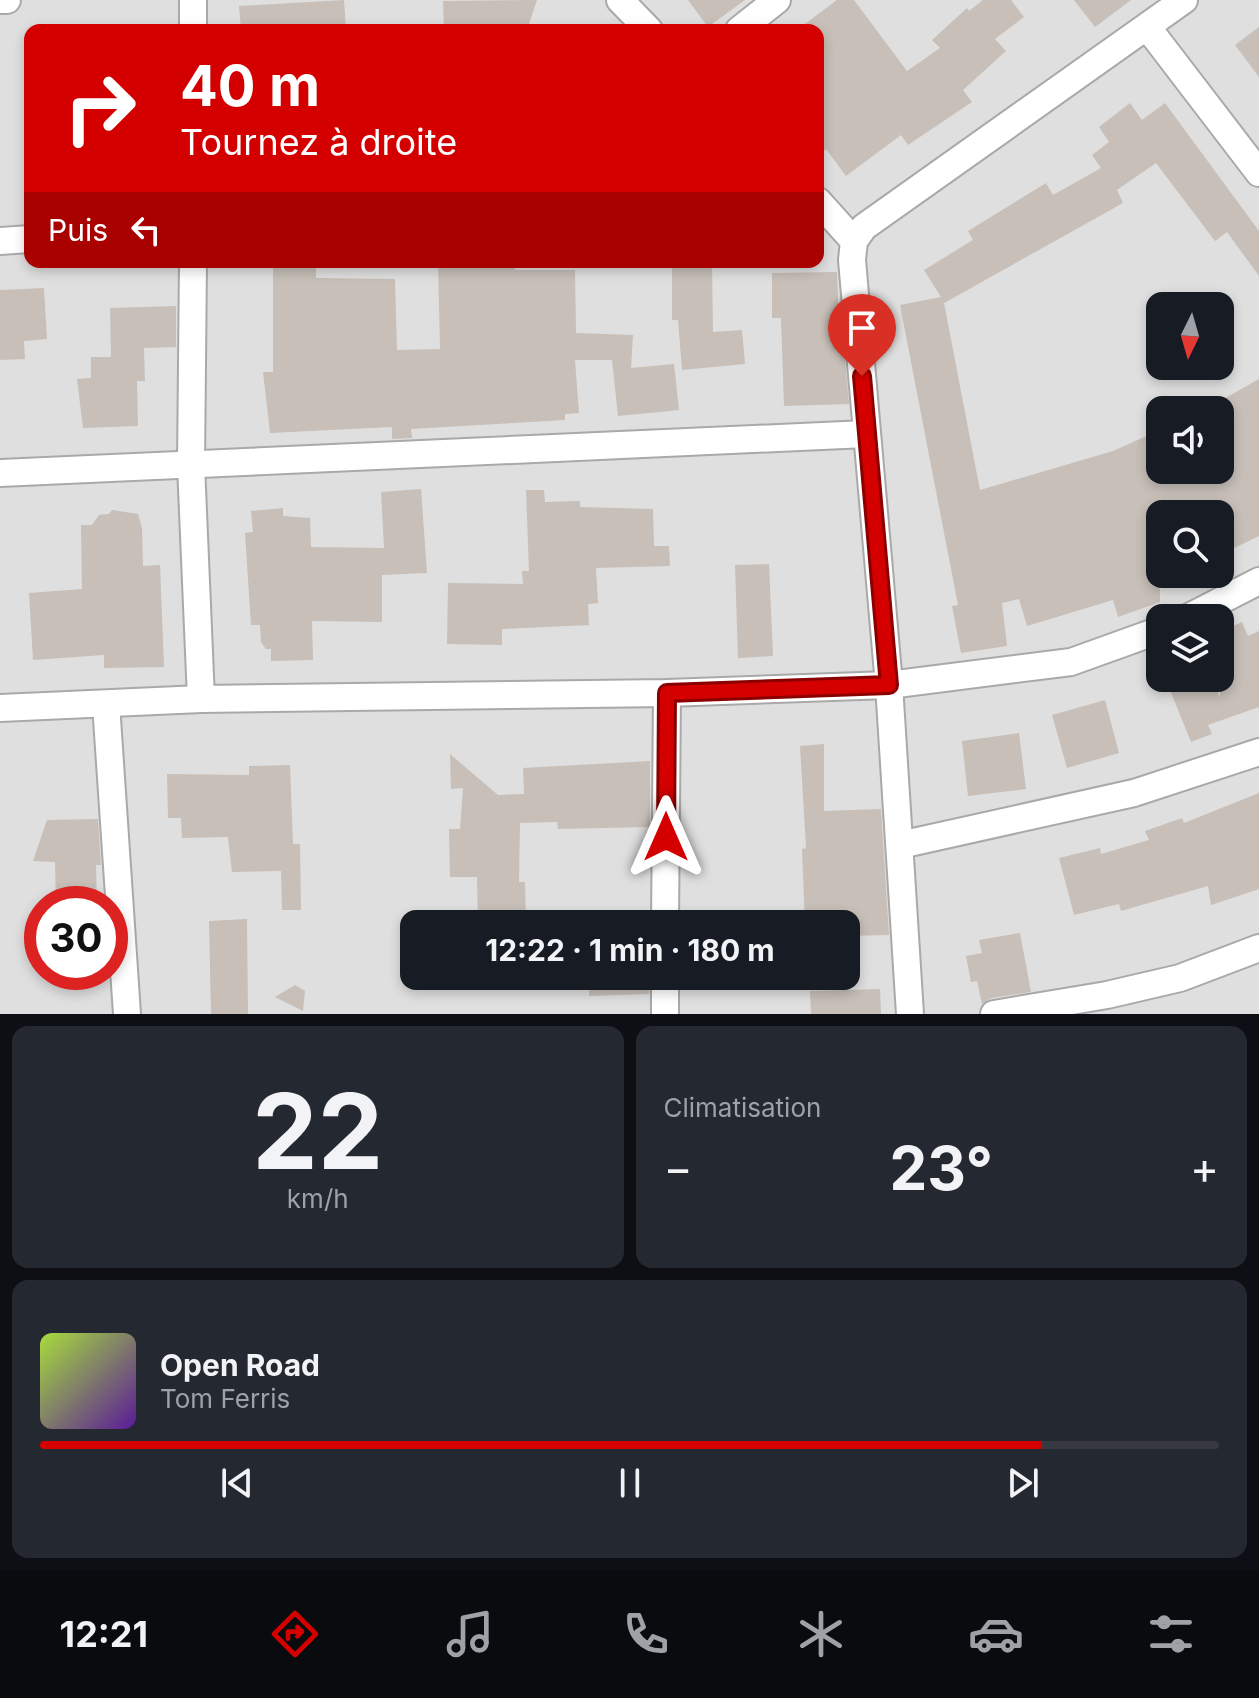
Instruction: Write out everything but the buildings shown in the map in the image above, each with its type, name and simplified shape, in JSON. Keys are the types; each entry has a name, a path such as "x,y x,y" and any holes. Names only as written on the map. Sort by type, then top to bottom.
{"street":[{"path":"0,0 7,0"},
{"path":"193,0 193,24"},
{"path":"620,0 643,24"},
{"path":"747,24 777,0"},
{"path":"910,1014 889,685 852,260 854,241 864,227 1184,0"},
{"path":"1148,28 1255,160"},
{"path":"824,210 854,241"},
{"path":"0,241 24,239"},
{"path":"193,268 191,465 201,699"},
{"path":"0,473 866,434"},
{"path":"1214,604 1259,581"},
{"path":"0,708 201,699 667,693 889,685 1071,662 1146,635"},
{"path":"665,910 667,693"},
{"path":"106,704 127,1014"},
{"path":"900,845 1134,793 1259,752"},
{"path":"994,1014 1107,995 1180,978 1259,948"},
{"path":"665,990 665,1014"}],"shaded area":[{"path":"0,0 1259,0 1259,1014 0,1014"}],"route":[{"path":"666,837 667,693 889,685 862,376"}]}
